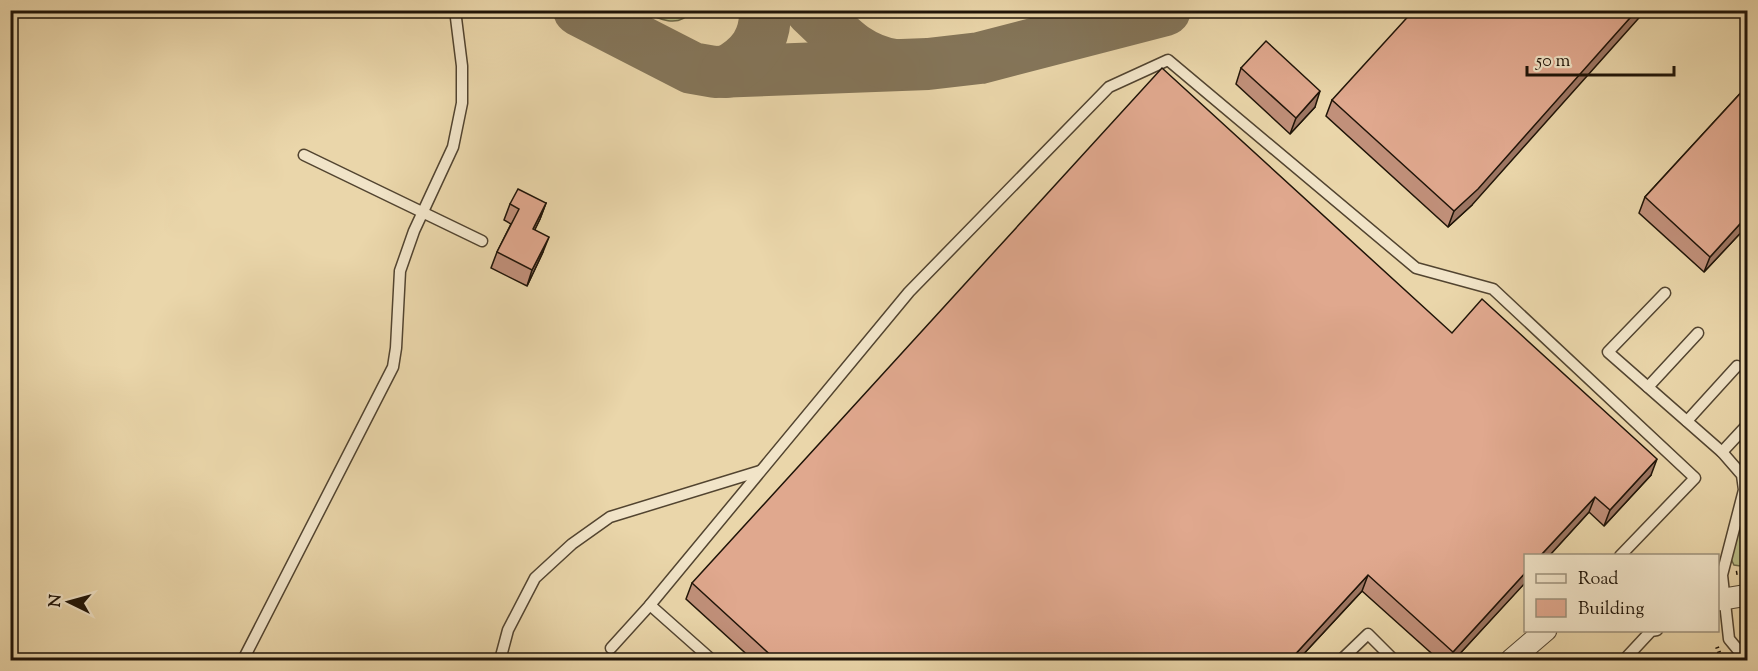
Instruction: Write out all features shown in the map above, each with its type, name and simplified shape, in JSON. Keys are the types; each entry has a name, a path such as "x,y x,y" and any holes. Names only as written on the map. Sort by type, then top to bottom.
{"street":[{"path":"1721,610 1748,595"},
{"path":"1511,660 1544,632"}],"lane":[{"path":"243,660 393,367 400,271 414,231 453,147 462,103 462,66 455,10"},
{"path":"611,648 909,292 1109,87 1168,60 1416,268 1493,289 1695,478 1621,554"},
{"path":"303,155 482,241"},
{"path":"1665,293 1608,352 1722,452 1742,475 1744,490 1722,575 1721,610 1728,639 1743,656 1748,658"},
{"path":"1648,387 1698,333"},
{"path":"1687,421 1737,366"},
{"path":"1722,452 1748,424"},
{"path":"500,660 508,630 535,578 572,544 610,517 760,471"},
{"path":"650,604 712,660"},
{"path":"1624,660 1651,632"},
{"path":"1341,660 1368,634 1394,660"}],"green space":[{"path":"643,11 691,11 681,20 668,21"},
{"path":"1747,501 1747,567 1734,565 1731,559"}],"building":[{"path":"1414,10 1637,10 1478,189 1454,211 1332,100"},
{"path":"1266,41 1320,91 1296,118 1241,68"},
{"path":"1162,68 1452,333 1482,299 1657,459 1610,510 1595,497 1542,554 1524,554 1524,574 1453,652 1368,575 1290,660 776,660 692,583"},
{"path":"1748,85 1748,215 1710,257 1645,197"},
{"path":"518,189 546,203 533,229 549,237 532,270 497,252 519,209 510,204"}],"taxiway":[{"path":"579,10 692,68 715,72 928,64 980,58 1165,10"},
{"path":"726,72 743,61 756,47 763,30 765,10"},
{"path":"811,10 858,52 869,58 894,65"}]}
